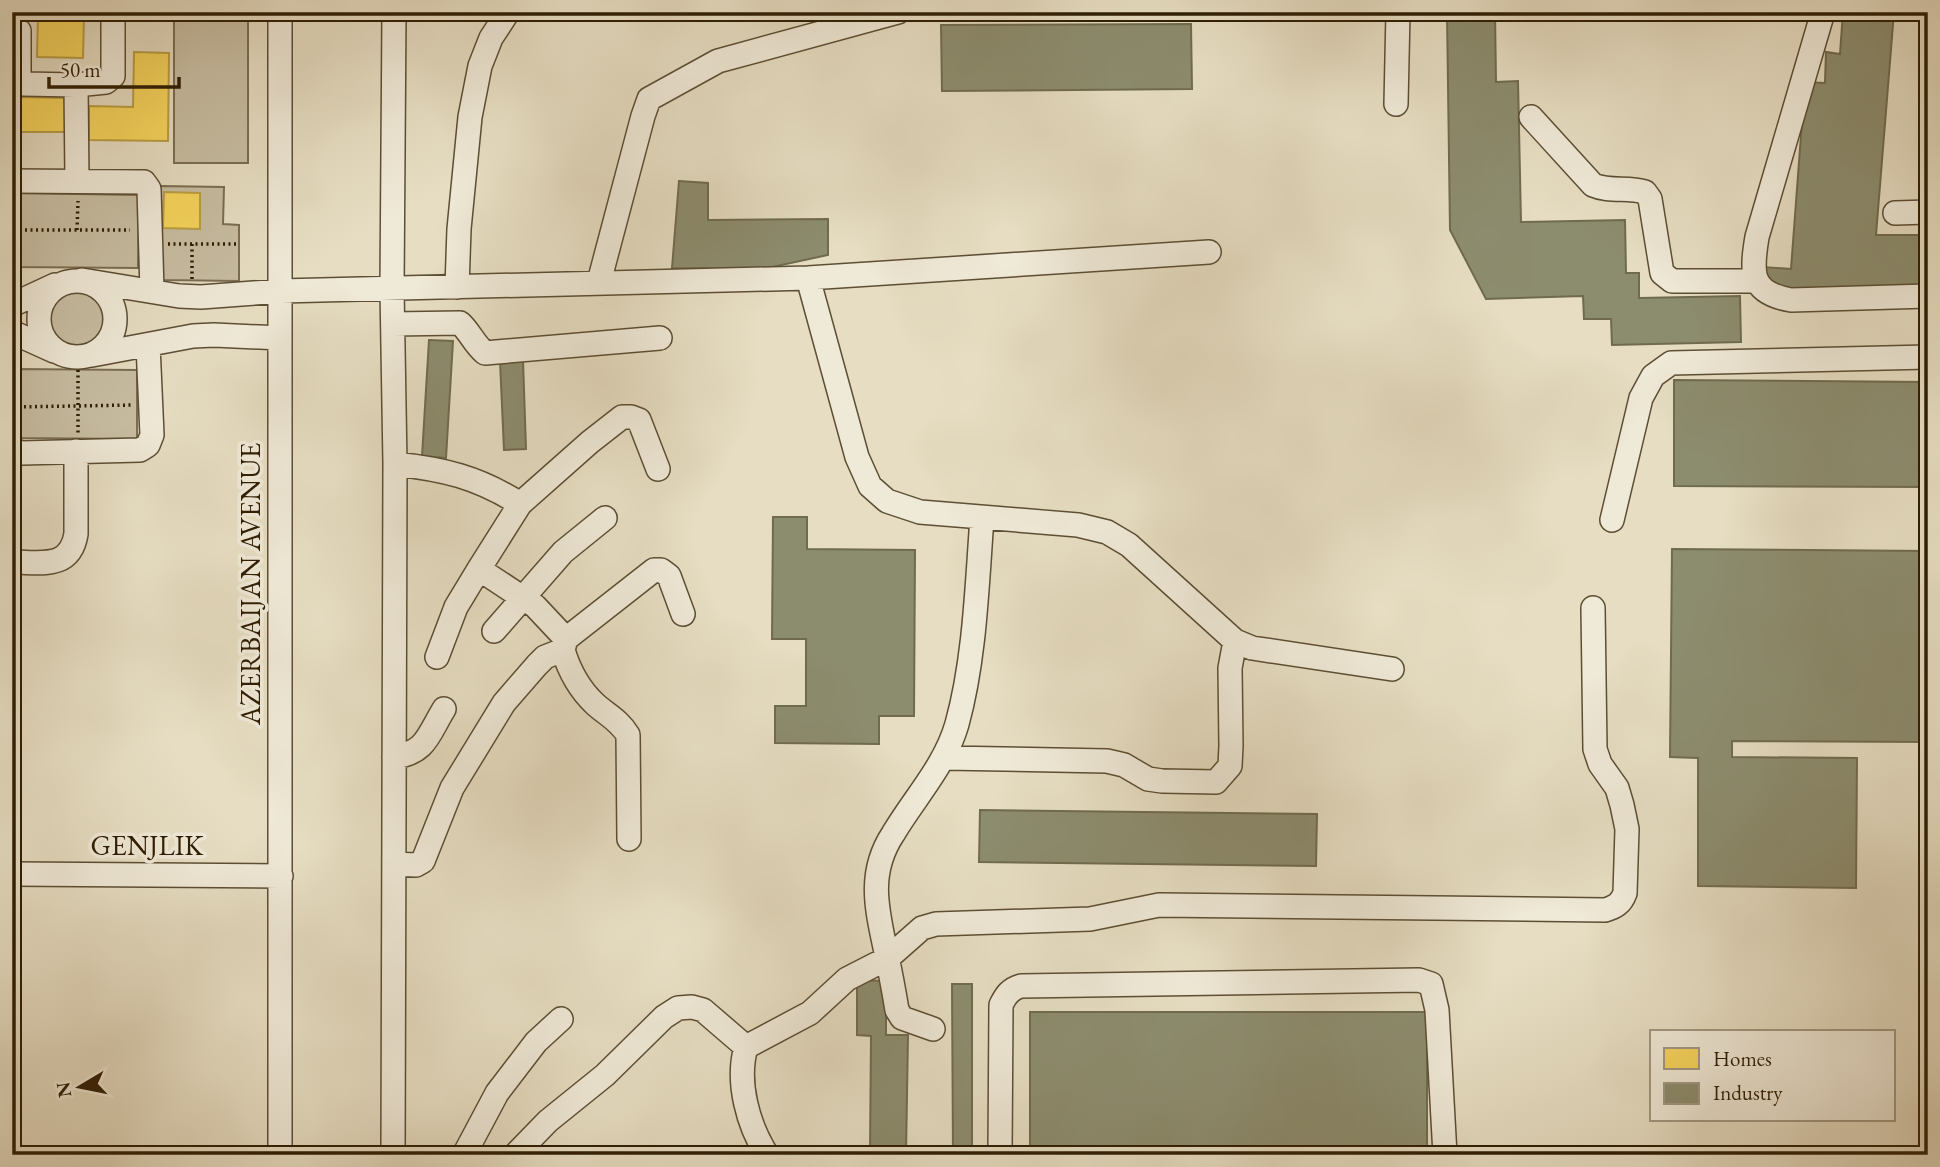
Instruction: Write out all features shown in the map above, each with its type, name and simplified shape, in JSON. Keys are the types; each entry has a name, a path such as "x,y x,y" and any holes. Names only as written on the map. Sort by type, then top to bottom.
{"street":[{"path":"19,31 19,81 23,84 76,85 106,82 113,76 113,12"},
{"name":"AZERBAIJAN AVENUE","path":"280,12 280,1155"},
{"path":"393,1155 394,12"},
{"path":"457,287 459,229 470,117 480,66 491,38 508,12"},
{"path":"599,282 649,99 718,61 898,12"},
{"path":"1396,104 1398,12"},
{"path":"1823,12 1757,237 1753,260 1756,281 1764,291 1776,298 1791,300 1928,296"},
{"path":"76,85 78,188"},
{"path":"1531,117 1593,185 1602,189 1632,188 1646,192 1650,199 1664,276 1672,281 1756,281"},
{"path":"12,181 78,188 144,182 149,189 152,291"},
{"path":"1895,213 1928,212"},
{"path":"12,305 46,288 73,281 201,297 281,290 808,278 1209,252"},
{"path":"808,278 858,457 870,486 887,501 920,512 1078,526 1107,532 1129,545 1235,641 1252,648 1392,669"},
{"path":"59,353 51,348 41,333 39,316 44,299 56,286 73,281 99,287 106,293 114,308 112,335 101,349 81,363"},
{"path":"393,324 460,323 467,329 477,347 485,352 660,338"},
{"path":"12,332 59,353 76,357 81,363"},
{"path":"81,363 148,345 204,336 280,338"},
{"path":"12,450 22,453 77,445 140,450 148,445 152,435 148,345"},
{"path":"1612,520 1641,398 1653,376 1671,363 1928,357"},
{"path":"437,657 456,607 520,504 590,442 622,417 639,420 659,469"},
{"path":"12,562 55,562 66,557 74,548 77,445"},
{"path":"395,464 449,472 506,495 520,504"},
{"path":"933,1029 902,1017 897,1010 877,911 877,875 891,836 945,758 957,724 972,648 982,517"},
{"path":"494,631 563,552 605,518"},
{"path":"479,569 535,606 565,644 569,669 574,678 594,703 621,723 628,735 629,839"},
{"path":"394,864 416,865 423,861 452,788 504,703 545,657 565,644 653,570 662,570 669,576 683,614"},
{"path":"767,1155 759,1143 748,1110 741,1076 746,1047 810,1013 847,979 888,958 922,928 936,924 1090,919 1159,905 1605,910 1614,907 1622,901 1625,893 1627,829 1617,788 1600,764 1595,749 1592,608"},
{"path":"945,758 1107,761 1124,765 1148,779 1216,782 1230,766 1230,668 1235,641"},
{"path":"394,757 408,755 420,749 444,709"},
{"name":"GENJLIK","path":"12,874 281,876"},
{"path":"1000,1155 1001,1006 1012,989 1021,986 1419,980 1431,984 1437,1010 1444,1155"},
{"path":"515,1155 548,1121 605,1075 664,1017 678,1008 692,1007 703,1010 746,1047"},
{"path":"464,1155 497,1093 536,1042 561,1019"}],"path":[{"path":"77,230 78,188"},
{"path":"13,230 139,230"},
{"path":"162,244 239,244"},
{"path":"192,244 192,281"},
{"path":"77,445 81,363"},
{"path":"13,407 137,405"}],"shaded area":[{"path":"174,12 248,12 248,163 174,163"},
{"path":"160,186 224,187 223,224 239,225 239,281 163,280"},
{"path":"14,193 139,195 138,268 13,267"},
{"path":"77,291 96,299 104,318 96,337 77,345 58,337 50,318 58,299"},
{"path":"14,369 137,370 137,439 13,438"}],"building: Homes":[{"path":"38,16 84,17 83,58 37,57"},
{"path":"134,52 169,53 168,141 89,140 89,106 133,107"},
{"path":"12,97 66,98 66,132 12,132"},
{"path":"164,192 200,193 200,229 163,228"}],"building: Industry":[{"path":"1447,12 1495,12 1496,82 1518,81 1521,222 1625,220 1626,273 1639,273 1639,298 1740,296 1741,342 1612,345 1611,319 1584,319 1583,296 1486,299 1450,230"},
{"path":"1843,12 1894,12 1876,235 1928,235 1928,290 1786,291 1762,278 1763,267 1791,269 1805,82 1825,83 1826,52 1840,54"},
{"path":"1191,24 1192,89 942,91 941,25"},
{"path":"679,181 708,183 708,220 828,219 828,255 763,269 672,268"},
{"path":"429,340 453,341 446,458 422,456"},
{"path":"523,360 526,449 504,450 500,361"},
{"path":"1674,380 1928,382 1928,487 1674,486"},
{"path":"773,517 807,517 807,549 915,550 914,716 879,716 879,744 775,743 775,706 806,706 806,639 772,639"},
{"path":"1672,549 1928,551 1928,742 1732,741 1732,757 1857,758 1856,888 1698,886 1698,758 1670,757"},
{"path":"980,810 1317,814 1316,866 979,862"},
{"path":"857,980 886,981 886,1035 908,1035 906,1155 870,1155 871,1036 857,1035"},
{"path":"952,984 972,984 972,1155 953,1155"},
{"path":"1030,1012 1427,1012 1427,1155 1030,1155"}]}
